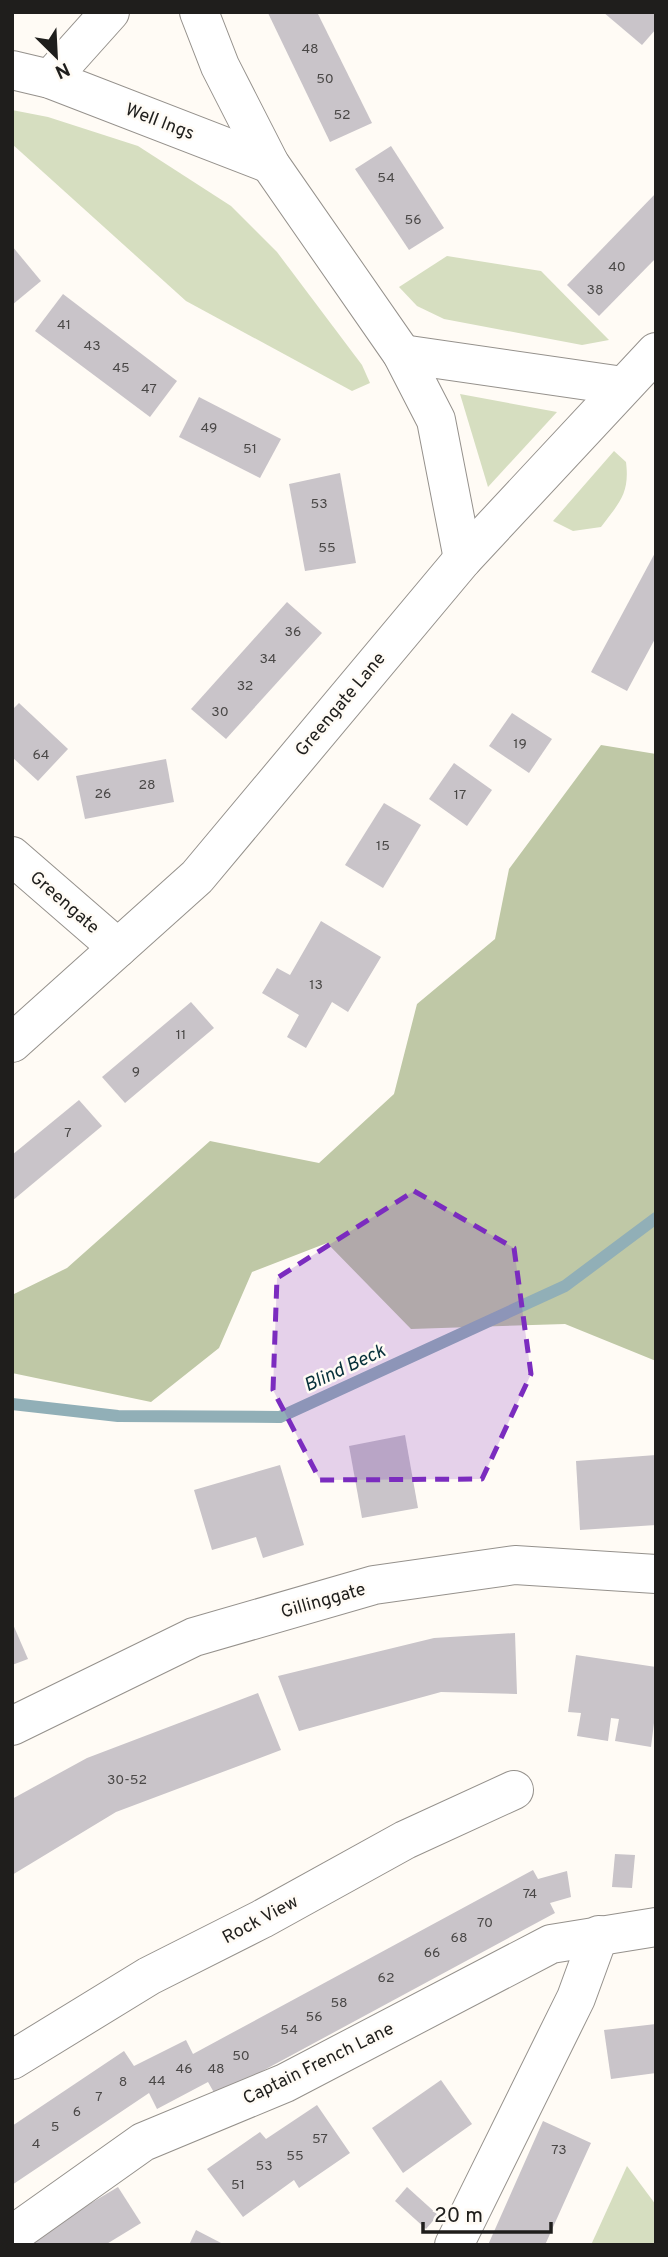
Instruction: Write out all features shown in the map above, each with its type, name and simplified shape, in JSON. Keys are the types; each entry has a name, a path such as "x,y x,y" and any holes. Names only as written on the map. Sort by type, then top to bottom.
{"street":[{"path":"50,79 110,12"},
{"path":"199,12 220,66 270,164 402,354 436,420 463,559"},
{"name":"Well Ings","path":"12,70 50,79 270,164"},
{"name":"Greengate Lane","path":"12,1043 197,877 463,559 656,352"},
{"path":"402,354 623,386"},
{"name":"Greengate","path":"12,856 118,948"},
{"name":"Gillinggate","path":"12,1727 194,1637 374,1585 515,1565 656,1574"},
{"name":"Rock View","path":"12,2060 149,1976 262,1919 405,1840 514,1790"},
{"name":"Captain French Lane","path":"12,2235 143,2142 285,2083 551,1944 656,1927"},
{"path":"454,2245 570,2009 599,1935"}],"highlighted area":[{"path":"414,1191 514,1248 531,1374 482,1479 320,1480 273,1390 277,1278"}],"green space":[{"path":"12,110 48,117 138,146 231,206 277,252 362,365 370,383 352,391 186,301 12,144"},
{"path":"447,256 541,271 609,340 582,345 444,319 417,306 399,287"},
{"path":"460,394 557,412 488,487"},
{"path":"614,451 626,462 625,490 601,527 573,531 553,521"},
{"path":"601,745 656,754 656,1361 565,1324 411,1329 327,1243 252,1272 219,1348 151,1402 12,1373 12,1295 67,1268 210,1141 319,1163 394,1094 417,1004 495,939 509,869"},
{"path":"627,2166 656,2205 656,2245 591,2245"}],"building":[{"path":"317,12 372,123 330,142 268,13"},
{"path":"603,12 656,12 656,29 642,45"},
{"path":"391,146 444,228 409,250 355,169"},
{"path":"656,193 656,258 599,316 567,285"},
{"path":"12,246 41,281 12,305"},
{"path":"63,294 177,381 150,417 35,331"},
{"path":"199,397 281,439 260,478 179,437"},
{"path":"340,473 356,563 305,571 289,484"},
{"path":"656,551 656,637 627,691 591,672"},
{"path":"287,602 322,633 226,739 191,709"},
{"path":"19,703 68,749 38,781 12,757 12,710"},
{"path":"512,713 552,739 529,773 489,746"},
{"path":"166,759 174,802 85,819 76,776"},
{"path":"454,763 492,790 467,826 429,799"},
{"path":"384,803 421,825 383,888 345,865"},
{"path":"321,921 381,957 348,1012 332,1002 306,1048 287,1037 299,1015 262,993 277,968 290,975"},
{"path":"191,1002 214,1028 125,1103 102,1077"},
{"path":"79,1100 102,1126 12,1201 12,1155"},
{"path":"405,1435 418,1508 362,1518 349,1446"},
{"path":"656,1455 656,1525 580,1530 576,1461"},
{"path":"280,1465 304,1545 263,1558 256,1537 212,1550 194,1490"},
{"path":"12,1622 28,1659 12,1665"},
{"path":"515,1633 517,1694 441,1692 299,1731 278,1676 434,1638"},
{"path":"576,1655 656,1667 656,1724 654,1723 651,1747 615,1741 619,1719 611,1718 608,1741 577,1736 581,1713 568,1712"},
{"path":"258,1693 281,1750 116,1812 12,1875 12,1799 87,1758"},
{"path":"615,1854 635,1855 632,1888 612,1887"},
{"path":"533,1870 538,1879 567,1871 571,1897 550,1903 555,1913 216,2096 208,2082 157,2109 149,2093 12,2185 12,2126 124,2051 134,2066 186,2040 193,2054"},
{"path":"656,2024 656,2073 611,2079 604,2030"},
{"path":"441,2080 472,2124 403,2173 372,2128"},
{"path":"317,2105 350,2153 299,2188 294,2180 243,2217 207,2169 260,2132 266,2139"},
{"path":"543,2121 591,2143 545,2245 488,2245"},
{"path":"118,2187 141,2223 105,2245 34,2245 31,2239"},
{"path":"407,2187 438,2215 426,2229 395,2201"},
{"path":"196,2230 225,2245 189,2245"}],"waterway":[{"name":"Blind Beck","path":"12,1404 118,1416 280,1417 565,1286 656,1218"}]}
